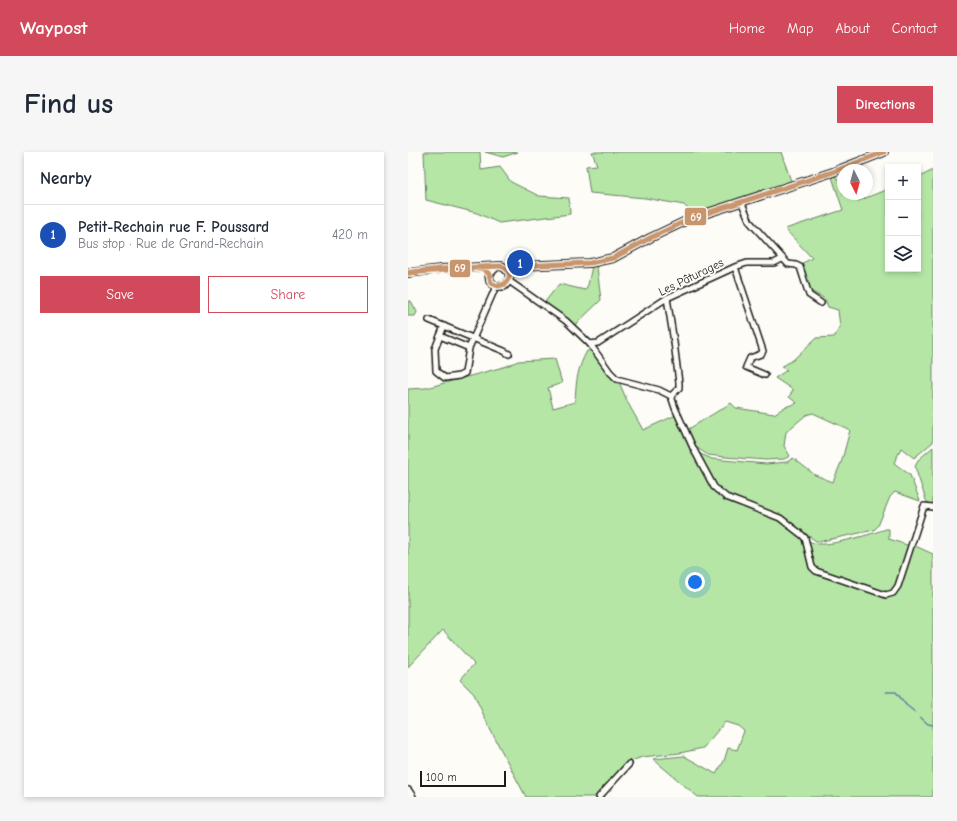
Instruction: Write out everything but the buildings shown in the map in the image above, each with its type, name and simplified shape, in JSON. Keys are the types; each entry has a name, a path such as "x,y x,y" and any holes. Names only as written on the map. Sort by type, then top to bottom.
{"street":[{"path":"508,272 519,266 590,263 613,258 692,218 833,172 884,152"},
{"path":"741,201 750,222 782,259 788,264 800,267 809,295 821,303"},
{"name":"Les Pâturages","path":"590,344 598,343 667,298 735,267 747,263 774,263 782,259"},
{"path":"408,273 441,269 482,268 495,268 501,266 508,272 510,276 509,281 504,286 495,286 490,281 489,274 482,268"},
{"path":"735,267 763,351 761,354 750,358 746,366 765,375"},
{"path":"489,274 495,268"},
{"path":"509,281 566,321 590,344 610,372 617,379 660,390 671,396 675,408 711,484 718,492 726,497 780,518 806,538 812,567 816,571 886,595 893,593 898,586 924,506 933,507"},
{"path":"444,326 435,349 436,372 445,378 459,376 465,373 472,338 495,286"},
{"path":"667,298 679,383 678,388 671,396"},
{"path":"429,320 509,354"},
{"path":"440,336 469,348"},
{"path":"599,797 629,764"},
{"path":"408,791 412,797"}],"green space":[{"path":"424,152 480,152 481,170 500,167 511,182 539,196 569,198 570,214 499,223 477,213 426,200"},
{"path":"485,152 518,152 503,157"},
{"path":"592,152 781,152 791,181 691,214 684,205 645,198 590,193 586,166 597,165"},
{"path":"933,170 933,442 914,458 901,448 894,463 910,475 920,501 895,492 890,497 878,526 874,530 816,541 780,516 726,495 713,485 696,452 712,459 766,464 787,462 793,458 815,475 833,482 842,460 850,430 813,413 806,415 786,432 784,446 790,456 784,459 766,460 708,455 694,446 687,430 731,403 736,408 774,414 785,407 797,403 789,397 793,390 775,378 787,370 781,367 793,360 816,338 834,337 840,327 838,310 828,307 825,299 809,290 801,264 812,258 785,229 843,210 840,200 873,200 873,195 885,190 885,272 921,272 921,176"},
{"path":"835,176 837,178 837,192 832,177"},
{"path":"592,266 597,267 601,300 575,325 544,303 559,284 585,290 588,285"},
{"path":"408,301 411,301 417,312 415,316 408,316"},
{"path":"593,350 615,381 619,382 628,403 643,430 676,415 703,473 714,492 727,500 778,519 804,539 812,569 891,596 913,545 933,554 933,797 698,797 653,759 684,756 716,774 724,761 728,748 737,750 744,731 738,726 725,722 703,748 680,753 642,757 629,762 596,797 526,797 490,729 474,694 460,680 474,664 443,630 408,667 408,389 426,388 507,366 518,361 555,359 562,383 548,388 553,408 575,402 581,364 587,351"},
{"path":"933,447 933,504 928,503 926,500 915,467 918,460"},
{"path":"889,529 889,539 910,546 896,585 891,591 886,592 814,568 808,541 818,544 834,543"}],"waterway":[{"path":"886,692 896,692 906,705 915,712"},
{"path":"920,717 928,724 933,725"}],"transit line":[{"name":"69","path":"508,271 519,266 590,263 613,258 692,218 833,172 884,152"},
{"name":"69","path":"501,266 507,269 510,276 505,284 498,286 491,283 489,274 482,268 441,269 501,266"},
{"name":"69","path":"441,269 408,273 412,272 441,269"},
{"name":"69","path":"408,273 458,269"}],"place":[{"name":"Petit-Rechain rue F. Poussard","path":"520,263"}]}
